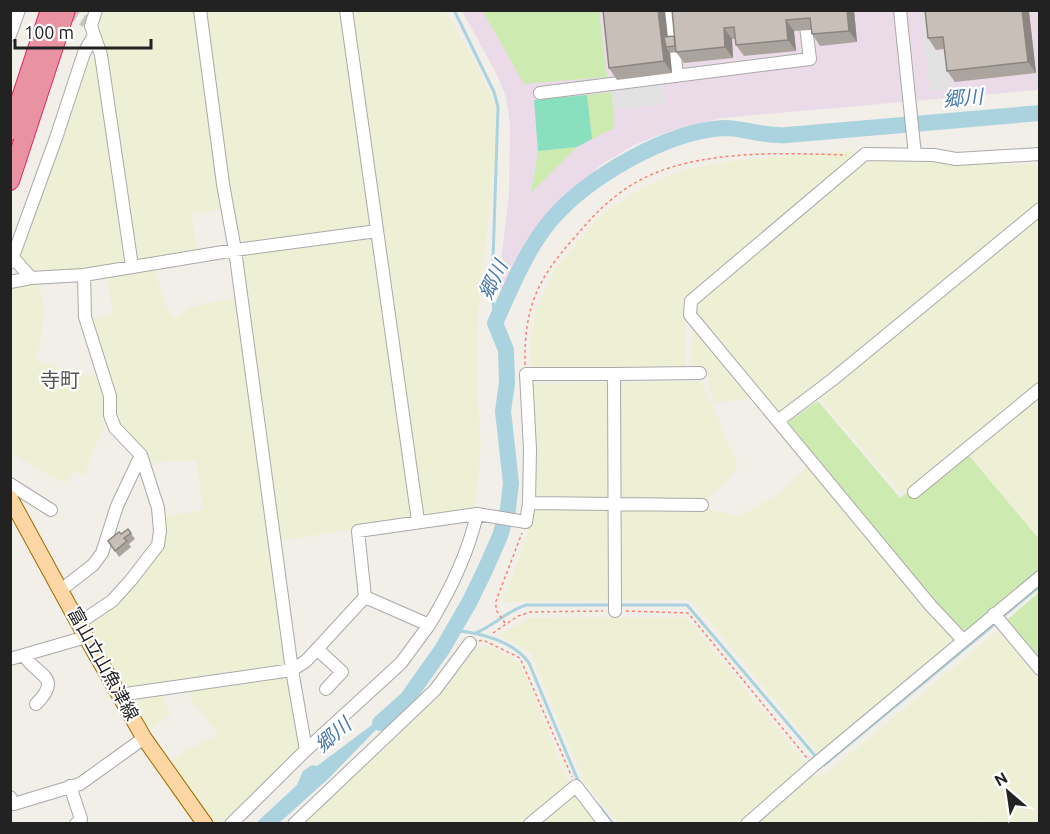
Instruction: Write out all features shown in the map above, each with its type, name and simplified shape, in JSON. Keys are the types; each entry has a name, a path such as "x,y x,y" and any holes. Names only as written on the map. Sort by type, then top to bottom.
{"highway":[{"path":"10,132 50,10"},
{"path":"10,181 66,10"}],"main road":[{"name":"富山立山魚津線","path":"10,498 144,738 205,824"}],"street":[{"path":"10,35 19,10"},
{"path":"32,279 11,258 56,138 96,10"},
{"path":"200,10 292,670 306,750"},
{"path":"346,10 418,521"},
{"path":"670,10 677,76"},
{"path":"540,93 810,60 804,10"},
{"path":"900,10 915,150"},
{"path":"90,28 101,55 132,266"},
{"path":"963,640 931,606 690,315 691,301 864,155 915,150 956,159 1040,154"},
{"path":"779,420 832,380 1040,209"},
{"path":"10,282 84,275 235,250 377,231"},
{"path":"10,659 83,630 112,601 158,545 160,531 158,508 141,455 116,428 110,416 110,396 86,317 84,275"},
{"path":"119,695 292,670 306,661 365,597 358,531 477,514 526,522 529,503 530,449 526,374 700,373"},
{"path":"614,374 615,611"},
{"path":"914,492 1040,389"},
{"path":"61,590 93,565 102,553 117,506 141,455"},
{"path":"10,484 51,510"},
{"path":"529,503 702,505"},
{"path":"231,824 306,750 401,663 429,626 459,570 477,514"},
{"path":"747,824 813,766 1040,577"},
{"path":"365,597 429,626"},
{"path":"994,614 1040,669"},
{"path":"294,824 435,690 470,643"},
{"path":"317,650 342,672 326,689"},
{"path":"24,655 28,663 45,675 48,684 47,692 36,704"},
{"path":"10,797 14,804 80,783 144,738"},
{"path":"70,786 81,819 76,824"},
{"path":"530,824 576,786 606,824"}],"path":[{"path":"526,374 525,342 529,311 539,287 555,258 596,213 626,189 655,172 686,163 766,153 864,155"},
{"path":"506,623 496,610 496,601 526,522"},
{"path":"493,633 518,616 530,612 688,613 813,766"},
{"path":"470,643 483,640 520,658 576,786"}],"shaded area":[{"path":"462,11 1039,11 1039,90 721,118 670,131 634,145 602,164 565,199 531,239 501,293 499,276 509,196 510,124 506,97 497,75"},
{"path":"921,11 946,11 930,17 934,51 947,51 951,88 930,91"},
{"path":"664,85 666,104 613,111 612,92"}],"green space":[{"path":"101,11 196,11 224,209 192,214 197,253 134,263 100,27"},
{"path":"204,11 343,11 374,228 238,246"},
{"path":"350,11 445,11 477,66 492,98 500,126 478,317 477,389 481,447 475,511 422,517"},
{"path":"483,11 599,11 607,77 524,84"},
{"path":"98,56 129,264 34,276 17,257 85,59"},
{"path":"612,92 614,128 592,139 587,95"},
{"path":"587,95 592,139 577,147 538,151 534,100"},
{"path":"577,147 531,193 538,151"},
{"path":"861,151 685,305 686,370 531,369 530,346 534,315 556,267 600,216 638,190 683,170 738,160"},
{"path":"872,158 982,164 1036,164 1039,167 1039,539 962,446 901,494 813,391 780,415 763,397 715,403 705,370 690,367 695,306"},
{"path":"374,236 414,519 279,541 239,254"},
{"path":"154,266 165,306 176,319 190,307 238,297 289,669 123,692 88,626 90,619 161,549 163,516 203,510 196,460 149,463 116,421 114,396 91,319 113,315 107,275"},
{"path":"39,282 44,310 36,360 103,380 107,419 83,476 74,470 65,484 11,453 11,287"},
{"path":"701,381 738,465 726,483 704,501 534,497 536,436 533,384"},
{"path":"818,401 900,498 961,446 1039,539 1039,572 964,634 785,424"},
{"path":"809,466 957,640 820,755 697,606 687,600 502,602 535,508 704,509 740,516 780,493"},
{"path":"1039,592 1039,658 1006,621"},
{"path":"529,618 687,618 808,766 742,823 618,823 585,783 531,653 498,635"},
{"path":"999,630 1039,679 1039,823 979,824 977,821 974,824 759,823 814,775 825,774"},
{"path":"490,646 521,664 569,784 598,824 304,824 438,697 477,647"},
{"path":"290,674 303,750 229,823 213,823 167,763 186,750 218,735 190,697 190,688"},
{"path":"162,693 171,715 146,731 127,699"}],"water":[{"path":"404,701 328,779 279,823 256,823 297,785 303,771 312,765 317,766"}],"building":[{"path":"603,10 658,10 664,61 609,68"},
{"path":"672,10 847,10 849,31 812,34 810,18 786,20 788,40 736,45 734,27 724,28 725,47 676,52"},
{"path":"925,10 1022,10 1028,62 947,71 943,37 928,38"},
{"path":"674,36 675,46 666,47 664,37"},
{"path":"128,529 131,533 124,538 127,541 115,551 108,541 119,532 121,534"}],"waterway":[{"path":"454,10 494,92 498,107 492,291 495,323"},
{"name":"郷川","path":"380,723 407,699 443,648 470,601 500,536 508,509 511,483 503,411 507,383 506,350 495,323 534,244 551,220 567,204 586,188 630,159 654,147 702,131 724,128 770,135 787,135 1040,113"},
{"path":"1002,617 1040,586"},
{"path":"476,633 526,605 612,605"},
{"path":"619,605 687,605 817,758"},
{"path":"822,763 824,765 997,622"},
{"path":"453,630 474,633 505,643 529,663 579,783"},
{"path":"599,806 613,824"}],"tunnel":[{"path":"67,10 86,22"}],"district":[{"name":"寺町","path":"60,380"}]}
